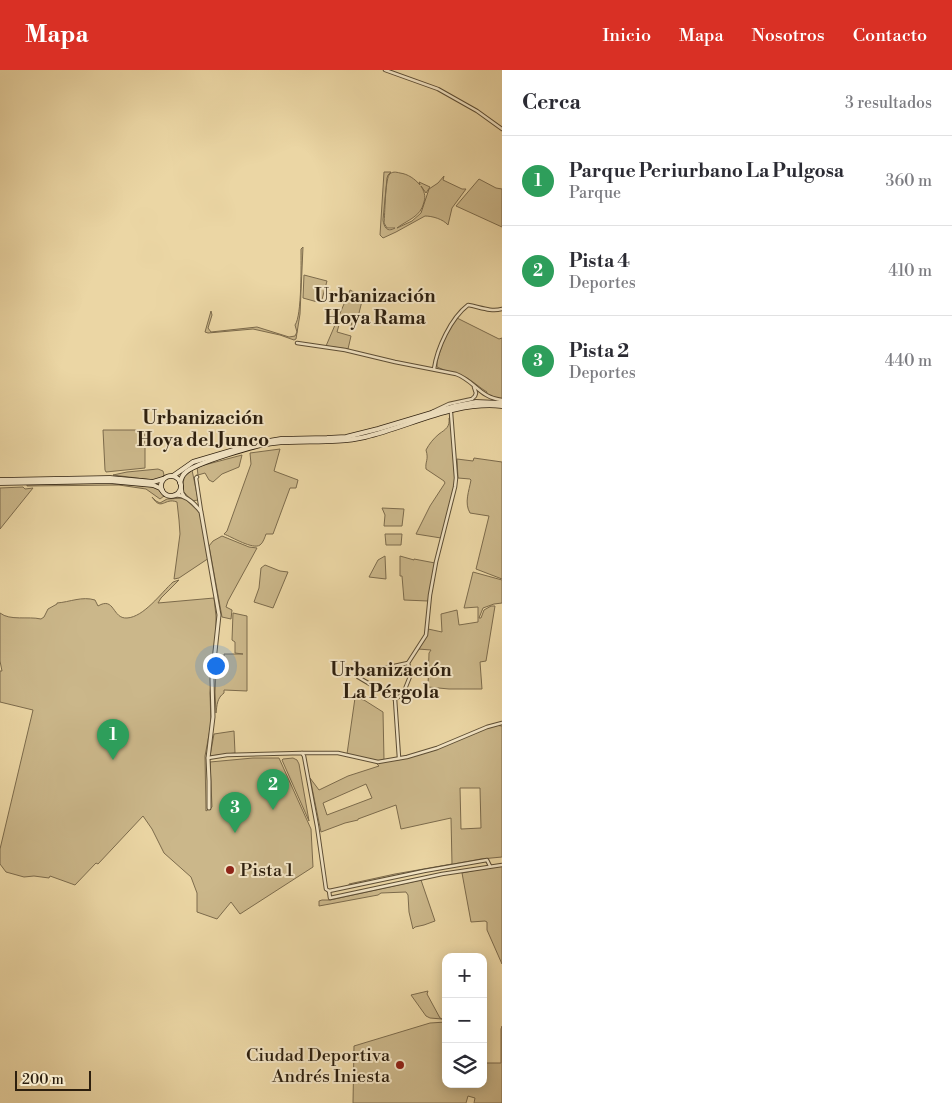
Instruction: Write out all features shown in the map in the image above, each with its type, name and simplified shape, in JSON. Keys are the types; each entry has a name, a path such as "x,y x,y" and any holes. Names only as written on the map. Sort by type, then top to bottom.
{"main road":[{"path":"173,476 193,462 257,443 281,439 346,437 468,403 502,403"},
{"path":"0,482 110,481 153,485 167,495 174,495 179,491 183,474 195,466 259,446 284,442 346,440 379,433 459,408 502,403"},
{"path":"0,482 110,478 153,482 167,476 173,476 178,479 180,484"},
{"path":"162,490 163,479"}],"street":[{"path":"385,70 438,89 477,111 502,129"},
{"path":"434,369 446,333 460,310 468,305 489,310 502,309"},
{"path":"297,343 345,350 456,374 489,397 502,403"},
{"path":"431,412 449,404 474,398 476,391 470,382"},
{"path":"395,698 358,677 357,674 408,663 426,635 436,562 456,488 451,413"},
{"path":"197,476 198,502 202,514"},
{"path":"180,484 184,496 190,502 198,502"},
{"path":"174,495 184,496"},
{"path":"198,502 202,514 219,615 212,679 213,717 208,758 208,808"},
{"path":"395,698 403,694 411,674 408,663"},
{"path":"395,698 399,758"},
{"path":"208,758 227,755 338,753 378,762 407,757 437,748 486,727 502,723"},
{"path":"302,753 317,826 326,889 329,891 330,898 442,874 502,865"},
{"path":"329,891 424,870 488,860 490,866"}],"shaded area":[{"path":"384,172 391,172 387,178 383,220 385,227 388,230 395,228 387,228 384,223 387,184 391,173 406,174 420,185 419,182 430,187 426,193 421,186 425,200 420,211 397,228 412,221 421,213 429,189 444,176 443,180 466,189 452,208 448,225 437,218 425,216 383,238 380,235"},
{"path":"479,179 502,189 502,227 456,206"},
{"path":"303,247 300,314 296,339 253,329 208,333 205,332 211,311 212,315 208,328 211,332 257,327 289,337 295,336 297,332 295,325 300,301 301,249"},
{"path":"304,275 327,281 321,303 303,298"},
{"path":"350,290 363,297 355,329 351,327 352,320 341,318 337,332 351,336 348,349 326,346"},
{"path":"457,318 499,339 502,338 502,399 486,395 487,392 467,378 437,367 445,336"},
{"path":"450,417 455,486 441,538 416,534 430,506 445,483 426,469 426,450 433,439 447,428"},
{"path":"103,430 145,430 145,468 106,472"},
{"path":"280,449 274,471 298,480 296,488 290,488 273,534 266,534 260,545 253,546 224,534 227,531 251,464 250,453"},
{"path":"242,455 239,467 222,474 213,482 209,480 205,473 198,475 197,467"},
{"path":"474,458 502,462 502,579 476,569 489,516 470,513 467,501 471,480 458,478 457,459 473,461"},
{"path":"158,469 163,471 164,475 153,480 113,475 127,472"},
{"path":"192,470 198,500 192,501 183,491 183,484 187,474"},
{"path":"103,483 154,487 159,489 164,496 160,499 146,489 119,485 27,486 27,485"},
{"path":"23,487 25,489 33,488 0,529 0,488"},
{"path":"152,497 160,503 167,499 184,498 201,516 209,558 179,578 174,579 180,534 177,502 169,501 161,504 155,501"},
{"path":"382,508 404,509 402,526 384,526 385,515"},
{"path":"385,534 402,534 401,545 386,545"},
{"path":"222,536 249,547 257,548 228,601 226,607 232,610 231,619 222,617 209,546 213,541"},
{"path":"385,556 386,579 369,577 378,560"},
{"path":"400,556 435,563 428,601 404,600 402,576 400,576"},
{"path":"265,565 288,572 273,608 254,602 259,588 261,568"},
{"path":"473,572 502,580 502,603 483,608 479,618 481,618 484,610 495,606 486,661 480,662 482,689 428,687 429,653 431,650 418,649 427,636 428,629 442,632 441,614 457,610 459,625 478,622 478,607 464,608"},
{"path":"179,580 158,603 214,598 216,631 210,693 211,724 205,756 206,811 212,807 210,762 253,758 279,758 311,829 313,867 240,914 231,902 217,919 197,912 197,893 191,877 164,853 143,816 98,864 96,863 75,885 50,876 49,878 24,877 6,872 0,864 0,849 33,710 0,702 0,671 2,671 0,661 0,613 14,618 41,619 48,609 57,603 85,599 95,600 98,606 108,604 122,617 133,617 152,604 173,582"},
{"path":"233,613 247,616 247,691 224,690 218,702 216,713 216,671 224,672 224,654 243,654 235,653 235,642 232,640"},
{"path":"355,698 364,700 383,712 384,760 378,761 347,754"},
{"path":"495,725 502,726 502,857 426,869 349,886 349,884 395,874 452,864 451,818 401,829 396,805 321,832 310,778 319,790 348,776 379,766 375,762 425,752","holes":["366,784 372,798 327,815 323,803","460,788 480,788 481,828 461,829"]},
{"path":"234,731 235,753 210,756 214,734"},
{"path":"293,758 299,764 309,821 282,760"},
{"path":"502,865 502,964 487,930 487,922 471,922 462,873"},
{"path":"421,880 435,921 413,929 406,892 381,893 319,906 319,901 322,900 330,900"},
{"path":"428,991 427,994 442,1019 426,1016 411,995"},
{"name":"Ciudad Deportiva Andrés Iniesta","path":"442,1022 442,1088 487,1088 487,1063 501,1063 502,1026 502,1103 474,1103 475,1098 468,1096 466,1103 353,1103 354,1046 430,1023"}],"place":[{"name":"Parque Periurbano La Pulgosa","path":"113,760"},
{"name":"Pista 4","path":"273,810"},
{"name":"Pista 2","path":"235,833"},
{"name":"Pista 1","path":"230,870"},
{"name":"Ciudad Deportiva Andrés Iniesta","path":"400,1065"}],"district":[{"name":"Urbanización Hoya Rama","path":"375,306"},
{"name":"Urbanización Hoya del Junco","path":"203,428"},
{"name":"Urbanización La Pérgola","path":"391,680"}]}
